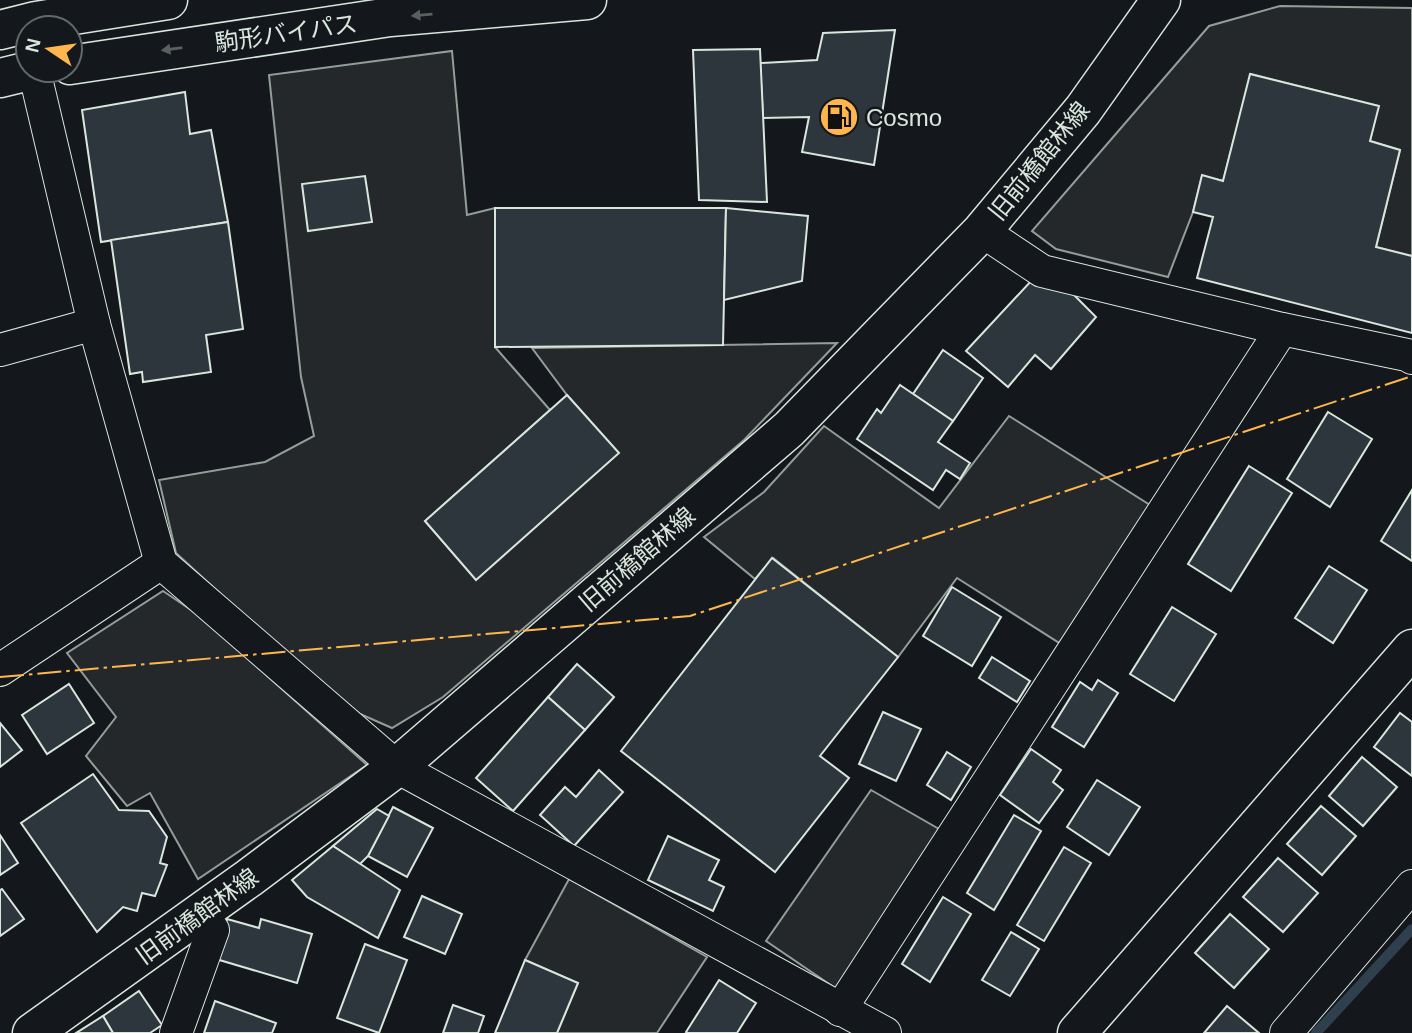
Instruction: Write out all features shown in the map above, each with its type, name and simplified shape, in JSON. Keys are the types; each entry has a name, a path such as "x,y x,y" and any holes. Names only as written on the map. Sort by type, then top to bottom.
{"street":[{"path":"0,30 36,21 168,0"},
{"name":"駒形バイパス","path":"84,63 390,18 587,0"},
{"name":"旧前橋館林線","path":"32,1033 201,913 397,766 789,429 982,231 1083,110 1161,0"},
{"path":"37,84 94,324 161,563 397,766 885,1033"},
{"path":"982,231 1042,271 1412,358"},
{"path":"0,350 94,324"},
{"path":"840,1010 1282,329"},
{"path":"0,670 161,563"},
{"path":"1077,1033 1412,649"},
{"path":"1286,1033 1412,887"},
{"path":"176,1033 213,930 201,913"}],"shaded area":[{"path":"1280,6 1412,8 1412,256 1376,247 1400,150 1370,141 1378,106 1251,74 1223,181 1202,176 1193,212 1168,277 1056,249 1032,231 1209,26"},
{"path":"452,51 467,215 495,208 495,347 550,410 425,521 476,579 618,453 567,395 532,348 837,343 744,440 443,697 392,728 342,706 176,553 159,480 265,462 314,436 301,377 269,75"},
{"path":"1009,416 1150,505 1061,644 957,578 898,657 773,558 755,579 704,537 764,492 824,426 939,508"},
{"path":"163,591 200,616 367,765 198,879 150,793 127,806 86,756 116,717 67,653"},
{"path":"871,790 946,833 841,992 766,941"},
{"path":"569,879 707,957 657,1033 557,1033 578,983 525,960"}],"building":[{"path":"895,30 874,165 802,152 809,117 763,118 760,63 817,60 823,33"},
{"path":"760,49 767,202 699,200 693,50"},
{"path":"1250,74 1379,106 1370,141 1400,150 1376,247 1412,256 1412,333 1197,278 1213,217 1193,212 1202,175 1223,181"},
{"path":"185,92 190,134 211,130 228,222 101,242 82,110"},
{"path":"365,176 372,222 308,231 302,184"},
{"path":"495,208 726,208 723,345 495,347"},
{"path":"726,208 808,216 802,281 724,300"},
{"path":"228,222 243,329 206,335 211,372 143,382 142,372 130,374 111,240"},
{"path":"1032,280 1068,289 1096,317 1051,369 1035,355 1008,387 966,351"},
{"path":"943,350 983,378 953,421 913,394"},
{"path":"900,385 953,421 938,442 970,463 960,479 946,470 933,490 857,439 877,409 881,413"},
{"path":"567,395 619,453 476,580 425,521"},
{"path":"1328,412 1372,439 1330,507 1287,479"},
{"path":"1249,466 1292,493 1231,591 1188,564"},
{"path":"1412,490 1412,561 1381,541"},
{"path":"772,558 898,657 820,756 849,778 775,872 621,751"},
{"path":"1329,566 1367,590 1333,643 1295,618"},
{"path":"952,587 1001,617 972,666 923,636"},
{"path":"1172,607 1216,634 1174,701 1130,674"},
{"path":"992,657 1030,681 1017,702 979,678"},
{"path":"577,664 614,697 585,730 548,697"},
{"path":"1098,680 1118,693 1084,747 1052,727 1080,682 1092,690"},
{"path":"69,684 94,723 47,754 22,715"},
{"path":"548,697 585,730 513,811 476,778"},
{"path":"883,712 921,729 896,781 859,764"},
{"path":"1400,713 1412,722 1412,776 1374,747"},
{"path":"0,723 22,750 0,767"},
{"path":"1031,749 1061,770 1053,782 1063,790 1039,823 1000,795"},
{"path":"947,752 971,767 951,800 927,785"},
{"path":"1362,757 1397,787 1363,826 1329,796"},
{"path":"599,770 623,792 574,846 540,815 565,787 576,797"},
{"path":"93,774 119,810 149,811 167,837 160,863 167,865 155,896 142,893 137,911 123,907 97,932 21,823"},
{"path":"1097,780 1140,807 1109,855 1067,827"},
{"path":"1321,806 1356,836 1322,875 1287,844"},
{"path":"393,807 433,828 407,877 368,856"},
{"path":"377,809 389,816 368,856 360,864 333,846"},
{"path":"1014,815 1041,831 994,910 967,893"},
{"path":"0,835 18,863 0,875"},
{"path":"668,836 719,860 709,880 724,887 713,911 648,880"},
{"path":"333,846 400,890 378,938 307,897 292,880"},
{"path":"1064,847 1091,863 1044,941 1017,925"},
{"path":"1278,858 1318,893 1283,932 1243,897"},
{"path":"2,889 24,919 0,936 0,890"},
{"path":"422,896 462,914 445,954 404,937"},
{"path":"943,897 971,914 930,982 902,964"},
{"path":"1230,914 1269,949 1234,988 1195,953"},
{"path":"227,919 259,928 261,919 312,934 297,983 216,959"},
{"path":"1011,932 1039,949 1010,996 982,980"},
{"path":"365,944 407,960 379,1033 337,1018"},
{"path":"525,960 578,983 557,1033 495,1033"},
{"path":"719,980 756,1003 737,1033 686,1032"},
{"path":"139,991 162,1025 150,1033 113,1033 103,1016"},
{"path":"215,1001 276,1023 272,1033 204,1033"},
{"path":"453,1005 484,1016 478,1033 443,1033"},
{"path":"1227,1006 1259,1033 1204,1033"},
{"path":"103,1016 113,1033 76,1033"}],"waterway":[{"path":"1316,1033 1412,929"}],"power":[{"path":"0,677 690,616 1412,376"}],"place":[{"name":"Cosmo","path":"839,117"}]}
